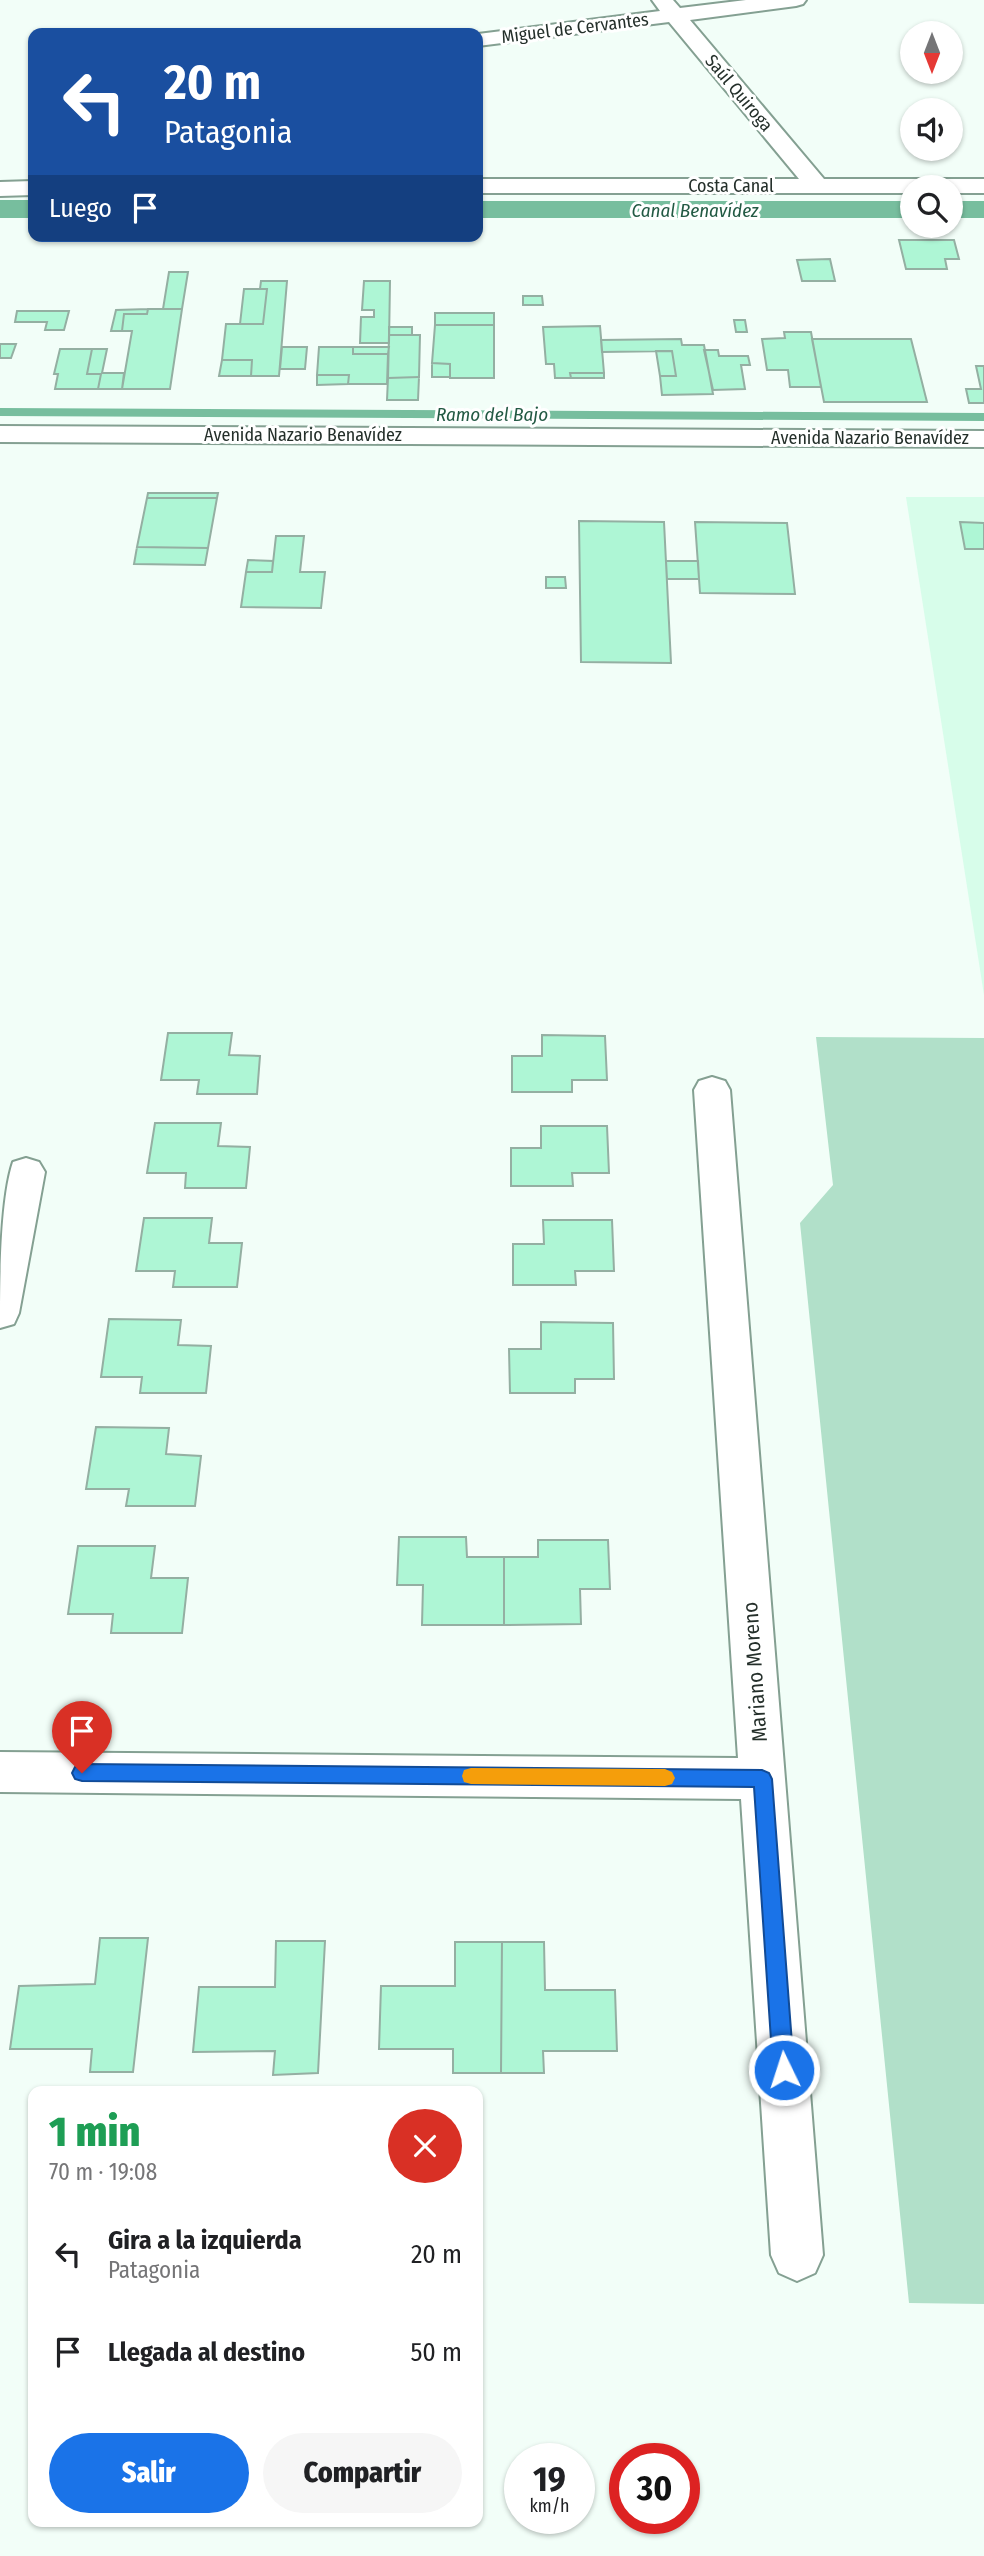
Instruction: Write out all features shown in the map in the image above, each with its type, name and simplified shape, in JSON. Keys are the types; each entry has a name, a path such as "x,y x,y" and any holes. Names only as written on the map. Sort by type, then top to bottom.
{"street":[{"name":"Miguel de Cervantes","path":"483,39 668,8 796,0"},
{"name":"Saúl Quiroga","path":"668,8 817,186"},
{"name":"Costa Canal","path":"483,186 984,186"},
{"path":"0,189 28,188"},
{"name":"Avenida Nazario Benavídez","path":"0,434 984,439"},
{"name":"Mariano Moreno","path":"712,1090 797,2255"},
{"path":"0,1313 26,1172"},
{"path":"0,1772 762,1779"}],"shaded area":[{"path":"906,497 984,497 984,995"},
{"path":"816,1037 984,1038 984,2304 909,2303 800,1223 833,1185"}],"water":[{"path":"0,200 28,200 28,218 0,218"},
{"name":"Canal Benavídez","path":"483,201 900,201 900,218 483,218"},
{"path":"963,201 984,201 984,218 963,218"}],"building":[{"path":"899,240 954,240 959,259 945,259 947,269 906,269"},
{"path":"830,259 835,281 802,281 797,260"},
{"path":"169,272 188,272 182,309 163,309"},
{"path":"261,281 287,281 279,376 251,376 252,360 222,360 226,324 263,324 267,289 260,289"},
{"path":"364,281 390,281 389,343 360,343 361,317 374,317 374,310 362,310"},
{"path":"244,289 267,289 263,324 240,324"},
{"path":"523,296 542,296 543,305 523,305"},
{"path":"148,309 147,314 124,314 122,331 111,331 116,310"},
{"path":"148,309 182,309 170,389 122,389 132,331 122,331 124,314 147,314"},
{"path":"17,311 69,311 64,330 45,330 47,322 15,322"},
{"path":"435,313 494,313 494,325 435,325"},
{"path":"734,320 745,320 747,332 736,332"},
{"path":"435,325 494,325 494,378 450,378 450,364 432,363"},
{"path":"600,326 604,373 570,373 571,378 555,378 554,364 546,364 543,327"},
{"path":"389,327 412,327 412,335 389,335"},
{"path":"784,332 811,332 821,387 790,387 788,370 767,370 762,339 785,338"},
{"path":"389,335 420,335 419,377 388,378"},
{"path":"681,339 682,345 704,345 713,394 662,395 660,376 676,376 672,351 602,352 601,340"},
{"path":"812,339 911,339 927,402 824,402"},
{"path":"0,344 16,344 11,358 0,358"},
{"path":"282,347 307,347 305,369 280,369"},
{"path":"319,347 353,347 353,354 388,354 387,384 348,384 349,375 317,375"},
{"path":"353,347 389,347 388,354 353,354"},
{"path":"60,349 92,349 87,374 101,374 98,389 55,389 58,374 54,374"},
{"path":"92,349 107,349 102,373 124,373 122,389 98,389 101,374 87,374"},
{"path":"704,350 718,350 719,356 748,356 750,365 741,365 745,389 713,390"},
{"path":"656,351 672,351 676,376 660,376"},
{"path":"222,360 252,360 251,376 219,376"},
{"path":"432,363 450,364 450,377 432,377"},
{"path":"976,366 984,366 984,403 969,403 966,389 981,389"},
{"path":"570,373 604,373 604,378 571,378"},
{"path":"317,375 349,375 348,384 317,385"},
{"path":"419,377 418,400 387,400 388,378"},
{"path":"148,493 218,493 217,498 147,498"},
{"path":"147,498 217,498 208,548 137,547"},
{"path":"579,521 664,522 671,663 581,662"},
{"path":"695,522 787,523 795,594 700,593"},
{"path":"960,522 984,523 984,549 965,549"},
{"path":"276,536 304,536 300,572 325,572 321,608 241,607 246,572 272,572"},
{"path":"137,547 208,548 205,565 134,564"},
{"path":"248,560 273,561 272,572 246,572"},
{"path":"666,561 698,561 699,579 667,579"},
{"path":"546,577 565,577 566,588 546,588"},
{"path":"168,1033 232,1033 229,1055 260,1056 257,1094 197,1094 199,1080 161,1080"},
{"path":"542,1035 605,1036 607,1080 572,1080 572,1092 512,1092 512,1056 542,1056"},
{"path":"155,1123 221,1123 218,1146 250,1147 246,1188 185,1188 186,1173 147,1173"},
{"path":"541,1126 607,1126 609,1173 572,1173 573,1186 511,1186 511,1148 541,1148"},
{"path":"144,1218 212,1218 209,1243 242,1243 237,1287 173,1287 175,1271 136,1271"},
{"path":"543,1220 612,1220 614,1271 575,1271 576,1285 513,1285 513,1244 544,1244"},
{"path":"109,1319 181,1320 178,1345 211,1346 206,1393 140,1393 142,1377 101,1377"},
{"path":"541,1322 613,1323 614,1379 575,1379 575,1393 510,1393 509,1349 541,1349"},
{"path":"96,1427 169,1428 166,1454 201,1456 195,1506 126,1506 129,1489 86,1489"},
{"path":"399,1537 466,1537 467,1557 504,1557 504,1625 422,1625 423,1585 397,1585"},
{"path":"538,1540 608,1540 610,1589 580,1589 581,1624 504,1625 504,1557 538,1557"},
{"path":"78,1546 155,1546 151,1578 188,1578 182,1633 111,1633 113,1614 68,1614"},
{"path":"100,1938 148,1938 133,2072 90,2072 92,2049 10,2049 19,1986 95,1984"},
{"path":"276,1941 325,1941 318,2073 273,2075 275,2051 193,2052 199,1987 275,1987"},
{"path":"455,1942 502,1942 501,2073 453,2073 453,2049 379,2049 381,1986 455,1986"},
{"path":"502,1942 544,1942 545,1990 615,1990 617,2051 543,2051 544,2073 501,2073"}],"waterway":[{"name":"Ramo del Bajo","path":"0,412 984,417"}],"slow traffic":[{"path":"471,1776 665,1778"}],"route":[{"path":"82,1773 762,1779 784,2070"}]}
